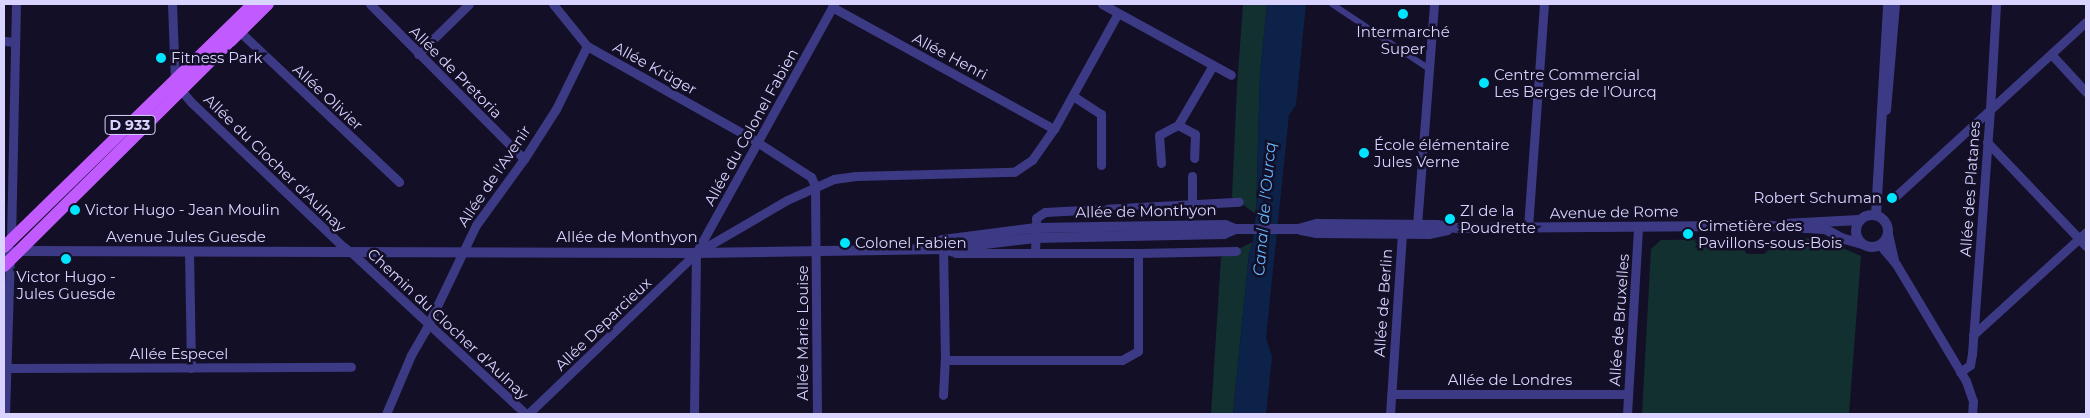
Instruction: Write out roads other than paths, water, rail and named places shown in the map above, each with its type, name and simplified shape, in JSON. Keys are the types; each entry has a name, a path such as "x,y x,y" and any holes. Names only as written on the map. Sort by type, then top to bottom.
{"main road":[{"name":"D 933","path":"178,86 253,4"},
{"name":"D 933","path":"8,252 178,86 268,4"}],"street":[{"path":"6,414 8,252 16,4"},
{"path":"172,4 178,86"},
{"name":"Allée de Pretoria","path":"370,4 524,160"},
{"path":"418,54 469,4"},
{"name":"Allée Krüger","path":"553,4 587,46 758,142 765,149 812,177 815,186"},
{"path":"1102,4 1230,75"},
{"path":"1332,4 1429,69"},
{"path":"1417,225 1434,4"},
{"path":"1528,227 1544,4"},
{"path":"1880,160 1888,4"},
{"path":"1884,122 1889,94 1895,4"},
{"name":"Allée des Platanes","path":"1960,372 1970,365 1973,335 1996,4"},
{"name":"Allée Henri","path":"833,5 1054,129"},
{"name":"Allée du Colonel Fabien","path":"696,252 833,5"},
{"path":"694,414 696,252 815,186 834,179 856,176 1014,172 1032,160 1054,129 1118,12"},
{"path":"1897,195 2086,22"},
{"name":"Allée Olivier","path":"239,31 399,182"},
{"path":"4,41 15,42"},
{"name":"Allée de l'Avenir","path":"386,414 411,355 476,225 524,160 556,109 587,46"},
{"path":"2051,54 2086,92"},
{"path":"1161,163 1159,135 1178,125 1213,65"},
{"name":"Allée du Clocher d'Aulnay","path":"178,86 191,102 284,192 352,253"},
{"path":"1072,96 1100,114 1101,165"},
{"path":"1876,215 1884,122 1885,99 1882,98"},
{"path":"1178,125 1195,134 1194,158"},
{"path":"1987,142 2083,235 2086,246"},
{"path":"1192,176 1192,204"},
{"name":"Allée Marie Louise","path":"815,186 818,414"},
{"name":"Allée de Monthyon","path":"1035,233 1036,218 1045,212 1239,202"},
{"path":"1888,234 1880,245 1870,247 1862,244 1856,235 1859,220 1867,215 1876,215 1887,224 1896,264"},
{"name":"Avenue de Rome","path":"1771,226 1799,221 1859,220"},
{"path":"713,224 726,234"},
{"name":"Avenue de Rome","path":"1294,229 1317,224 1437,225 1457,228 1771,226 1825,229 1841,238 1862,244"},
{"name":"Allée de Berlin","path":"1390,414 1402,233 1405,228 1429,228 1437,225"},
{"name":"Allée de Bruxelles","path":"1627,414 1638,227"},
{"name":"Avenue de Rome","path":"1294,229 1316,234 1430,234 1457,228"},
{"name":"Allée de Monthyon","path":"352,253 902,250 1035,233 1224,234 1235,229 1294,229"},
{"path":"1035,233 1035,252"},
{"path":"1973,335 2083,235"},
{"path":"943,245 956,253 1236,251"},
{"path":"943,245 945,360 943,395"},
{"path":"1880,245 1896,264 1966,381 1973,401 1972,414"},
{"name":"Avenue Jules Guesde","path":"8,252 352,253"},
{"path":"190,252 192,368"},
{"name":"Allée Deparcieux","path":"527,414 696,252"},
{"name":"Chemin du Clocher d'Aulnay","path":"352,253 527,414"},
{"path":"945,360 1122,360 1138,351 1138,253"},
{"name":"Allée Especel","path":"7,368 351,367"},
{"name":"Allée de Londres","path":"1392,394 1628,394"}],"water":[{"name":"Canal de l'Ourcq","path":"1267,4 1306,4 1296,105 1289,115 1266,338 1272,357 1266,414 1233,414 1249,253 1253,242 1256,214 1260,74"}],"place":[{"name":"Intermarché Super","path":"1403,14"},
{"name":"Fitness Park","path":"161,58"},
{"name":"Centre Commercial Les Berges de l'Ourcq","path":"1484,83"},
{"name":"École élémentaire Jules Verne","path":"1364,153"},
{"name":"Robert Schuman","path":"1892,198"},
{"name":"Victor Hugo - Jean Moulin","path":"75,210"},
{"name":"ZI de la Poudrette","path":"1450,219"},
{"name":"Cimetière des Pavillons-sous-Bois","path":"1688,234"},
{"name":"Colonel Fabien","path":"845,243"},
{"name":"Victor Hugo - Jules Guesde","path":"66,259"}]}
